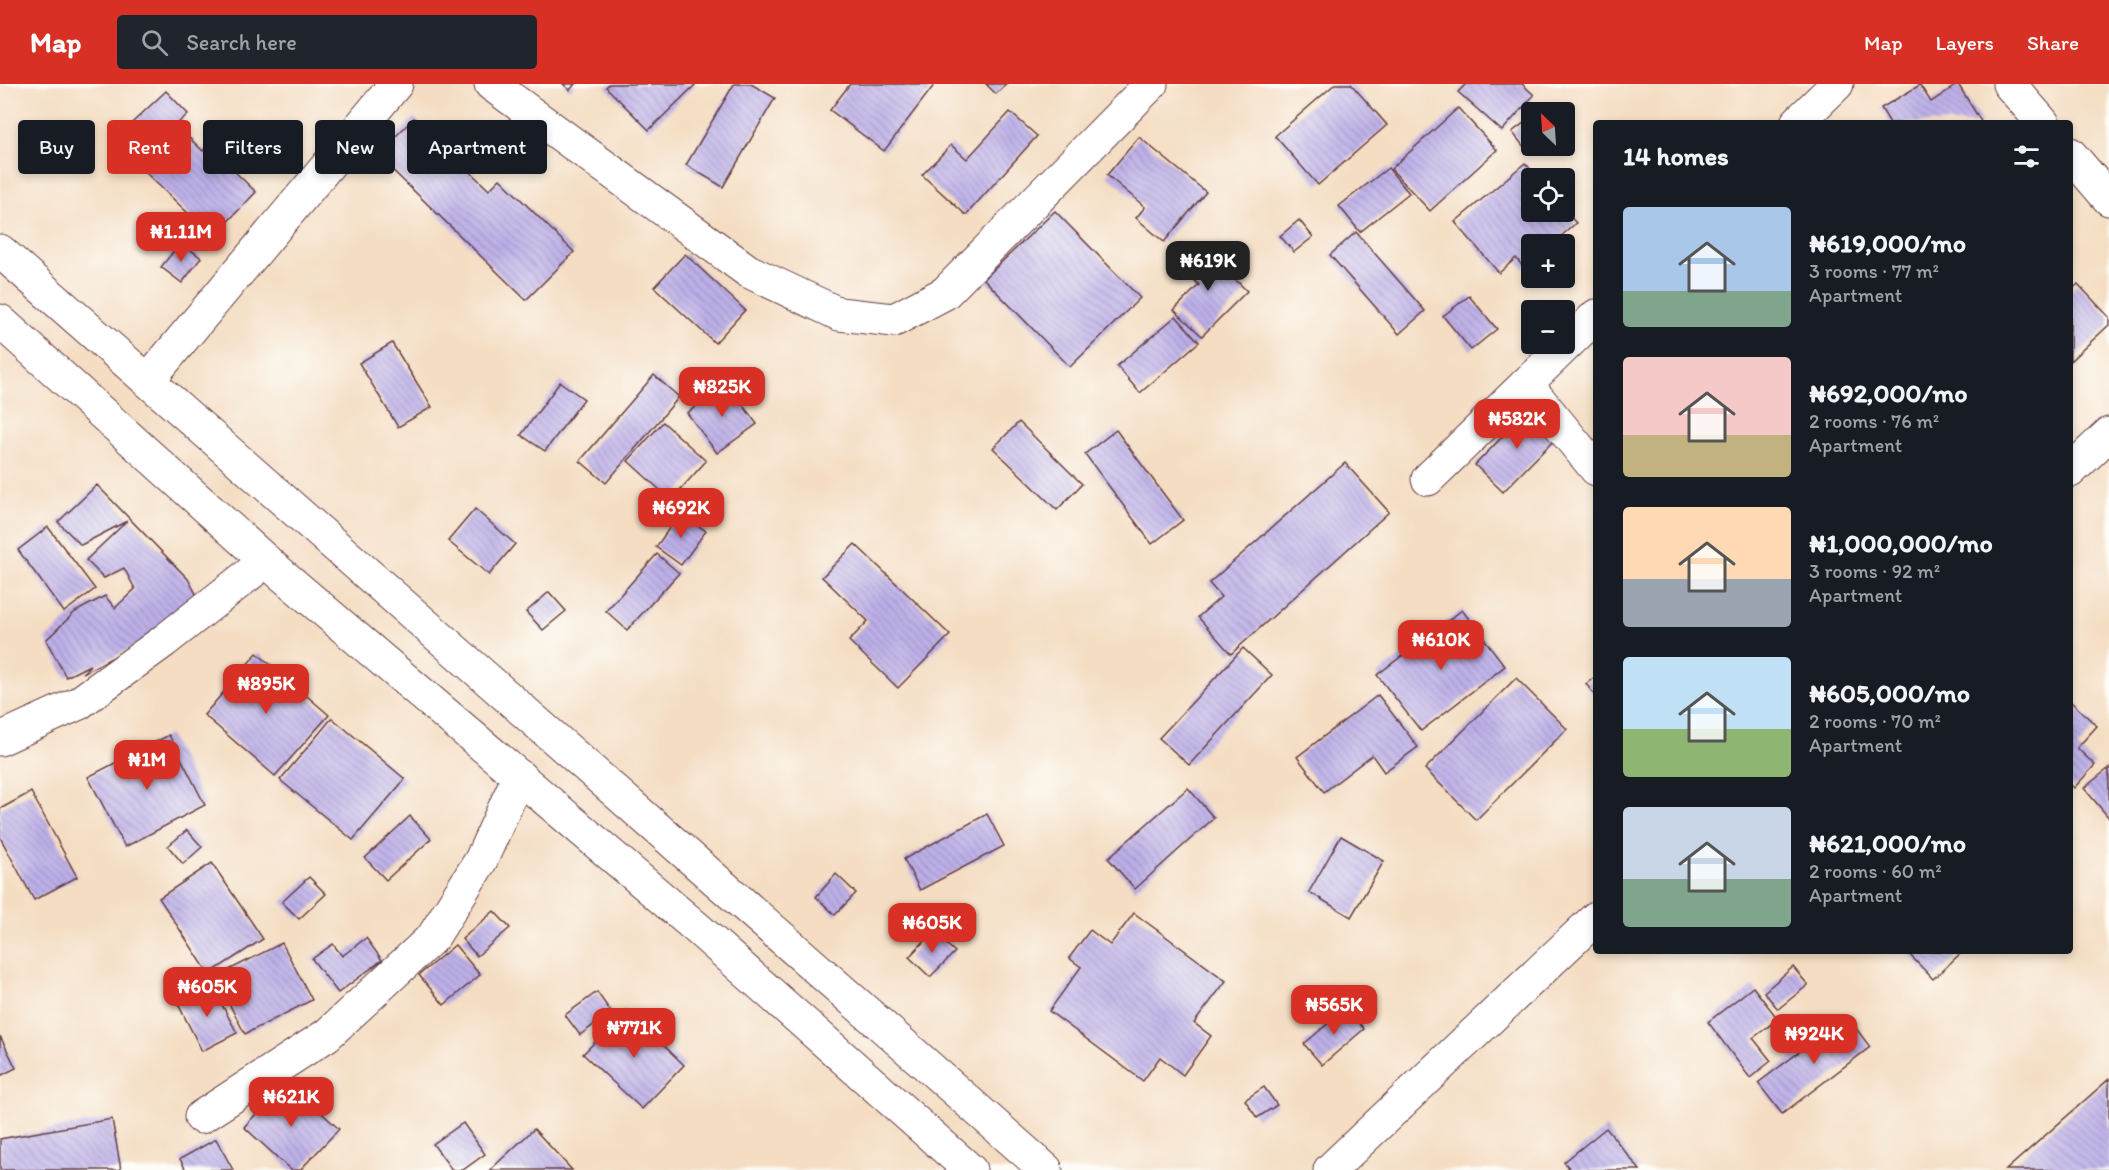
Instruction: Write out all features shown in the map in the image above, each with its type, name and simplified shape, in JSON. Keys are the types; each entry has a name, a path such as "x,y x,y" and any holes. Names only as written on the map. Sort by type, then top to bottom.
{"street":[{"path":"149,379 396,84"},
{"path":"491,84 748,271 839,314 894,320 945,293 1151,84"},
{"path":"1800,120 1837,84"},
{"path":"2009,84 2040,120"},
{"path":"2073,157 2109,199"},
{"path":"0,251 149,379 1046,1170"},
{"path":"1428,479 1593,319"},
{"path":"0,321 266,561 698,929 970,1170"},
{"path":"1526,384 1593,465"},
{"path":"2073,468 2109,434"},
{"path":"0,740 79,703 164,641 266,561"},
{"path":"201,1117 327,1035 433,938 481,860 519,776"},
{"path":"1330,1170 1593,921"}],"building":[{"path":"563,84 575,84 570,90"},
{"path":"609,84 696,84 649,130 606,87"},
{"path":"734,84 751,84 775,98 723,187 686,165"},
{"path":"850,84 935,84 884,151 830,110"},
{"path":"986,84 1006,84 996,94"},
{"path":"1335,84 1351,84 1387,125 1318,185 1275,136"},
{"path":"1466,84 1522,84 1534,95 1528,102 1521,102 1521,110 1502,131 1458,92"},
{"path":"1958,84 1980,120 1888,120 1881,108 1920,85 1931,102"},
{"path":"166,91 188,114 181,120 135,120"},
{"path":"1458,108 1497,150 1430,211 1391,169"},
{"path":"1010,112 1037,136 966,215 922,175 951,145 967,159"},
{"path":"407,125 407,174 472,174 489,190 500,179 574,252 526,300 395,173 395,137"},
{"path":"1521,125 1521,143 1512,132"},
{"path":"1139,137 1206,192 1164,242 1136,218 1145,207 1107,175"},
{"path":"191,140 203,151 203,174 237,174 256,192 213,237 147,174 191,174"},
{"path":"1525,163 1529,168 1521,168 1521,222 1576,223 1563,234 1521,234 1521,264 1516,258 1499,273 1455,222"},
{"path":"1388,168 1409,193 1360,232 1339,206"},
{"path":"1055,211 1140,298 1070,367 984,279"},
{"path":"1299,220 1313,237 1294,252 1280,236"},
{"path":"1356,232 1425,311 1399,334 1330,255"},
{"path":"181,242 201,258 182,283 161,267"},
{"path":"1200,245 1247,291 1202,336 1174,310 1199,285 1180,266"},
{"path":"685,254 745,310 715,343 654,287"},
{"path":"2078,284 2109,317 2109,325 2073,358 2073,288"},
{"path":"1469,296 1497,329 1471,350 1443,316"},
{"path":"1176,316 1199,342 1140,393 1117,366"},
{"path":"392,343 432,407 398,427 359,363"},
{"path":"654,375 679,397 606,483 580,461"},
{"path":"560,382 584,399 545,451 521,435"},
{"path":"727,384 757,424 717,453 687,413"},
{"path":"1531,407 1559,435 1503,492 1475,465"},
{"path":"663,422 706,461 671,500 628,461"},
{"path":"1019,422 1082,484 1057,510 993,448"},
{"path":"1116,430 1183,520 1152,544 1085,454"},
{"path":"1345,463 1389,512 1231,654 1198,617 1221,597 1209,583"},
{"path":"97,485 188,579 202,605 188,618 83,673 90,665 66,677 46,640 75,612 105,596 115,608 135,589 124,568 104,578 86,560 127,521 81,545 58,522"},
{"path":"475,509 515,544 489,575 448,541"},
{"path":"680,513 706,531 681,565 656,547"},
{"path":"48,527 95,589 64,612 18,550"},
{"path":"855,544 950,635 898,688 849,641 868,621 822,577"},
{"path":"657,554 679,573 627,630 606,611"},
{"path":"549,592 566,611 543,630 526,612"},
{"path":"1462,610 1505,666 1421,731 1377,675"},
{"path":"1243,648 1272,675 1189,765 1159,738"},
{"path":"257,653 329,715 275,776 204,715"},
{"path":"1516,678 1567,729 1476,820 1425,769"},
{"path":"1593,678 1593,693 1586,684"},
{"path":"1378,695 1418,747 1384,772 1372,755 1324,792 1297,757"},
{"path":"2073,704 2097,726 2077,748 2095,765 2074,788"},
{"path":"332,718 405,779 353,840 280,780"},
{"path":"169,735 205,805 125,847 88,777"},
{"path":"2109,768 2109,818 2084,788"},
{"path":"1188,788 1214,818 1135,889 1108,858"},
{"path":"31,792 77,877 34,900 0,837 0,809"},
{"path":"987,814 1004,846 920,890 904,859"},
{"path":"410,816 431,839 386,880 365,858"},
{"path":"187,830 202,847 183,864 168,846"},
{"path":"1341,836 1384,861 1351,917 1309,892"},
{"path":"212,863 263,939 209,974 159,898"},
{"path":"836,874 856,893 835,915 816,897"},
{"path":"309,877 326,894 299,919 282,902"},
{"path":"494,911 510,928 477,956 462,939"},
{"path":"1134,913 1226,981 1194,1023 1211,1036 1183,1075 1160,1057 1143,1081 1049,1011 1081,967 1069,958 1090,930 1110,945"},
{"path":"933,932 955,952 930,977 909,957"},
{"path":"366,938 382,960 338,993 312,959 333,944 342,956"},
{"path":"282,943 312,1000 245,1034 215,977"},
{"path":"455,945 480,975 444,1005 419,975"},
{"path":"1909,954 1960,954 1933,979"},
{"path":"1793,967 1808,985 1778,1009 1764,992"},
{"path":"211,984 237,1033 202,1051 177,1002"},
{"path":"1753,987 1778,1019 1753,1038 1771,1061 1750,1078 1708,1022"},
{"path":"597,992 611,1012 580,1035 565,1015"},
{"path":"1346,1008 1364,1029 1322,1065 1304,1044"},
{"path":"627,1010 684,1065 642,1109 583,1054"},
{"path":"1847,1016 1870,1047 1782,1114 1758,1083"},
{"path":"0,1036 16,1068 0,1076"},
{"path":"2109,1079 2109,1170 2006,1170"},
{"path":"287,1081 339,1129 300,1170 291,1170 244,1127"},
{"path":"1264,1087 1277,1105 1257,1118 1245,1100"},
{"path":"112,1119 121,1170 0,1170 0,1139"},
{"path":"463,1123 485,1154 463,1170 452,1170 433,1144"},
{"path":"1606,1128 1640,1170 1571,1170 1564,1162"},
{"path":"534,1129 572,1170 490,1170"},
{"path":"216,1139 233,1170 186,1170 180,1159"}]}
